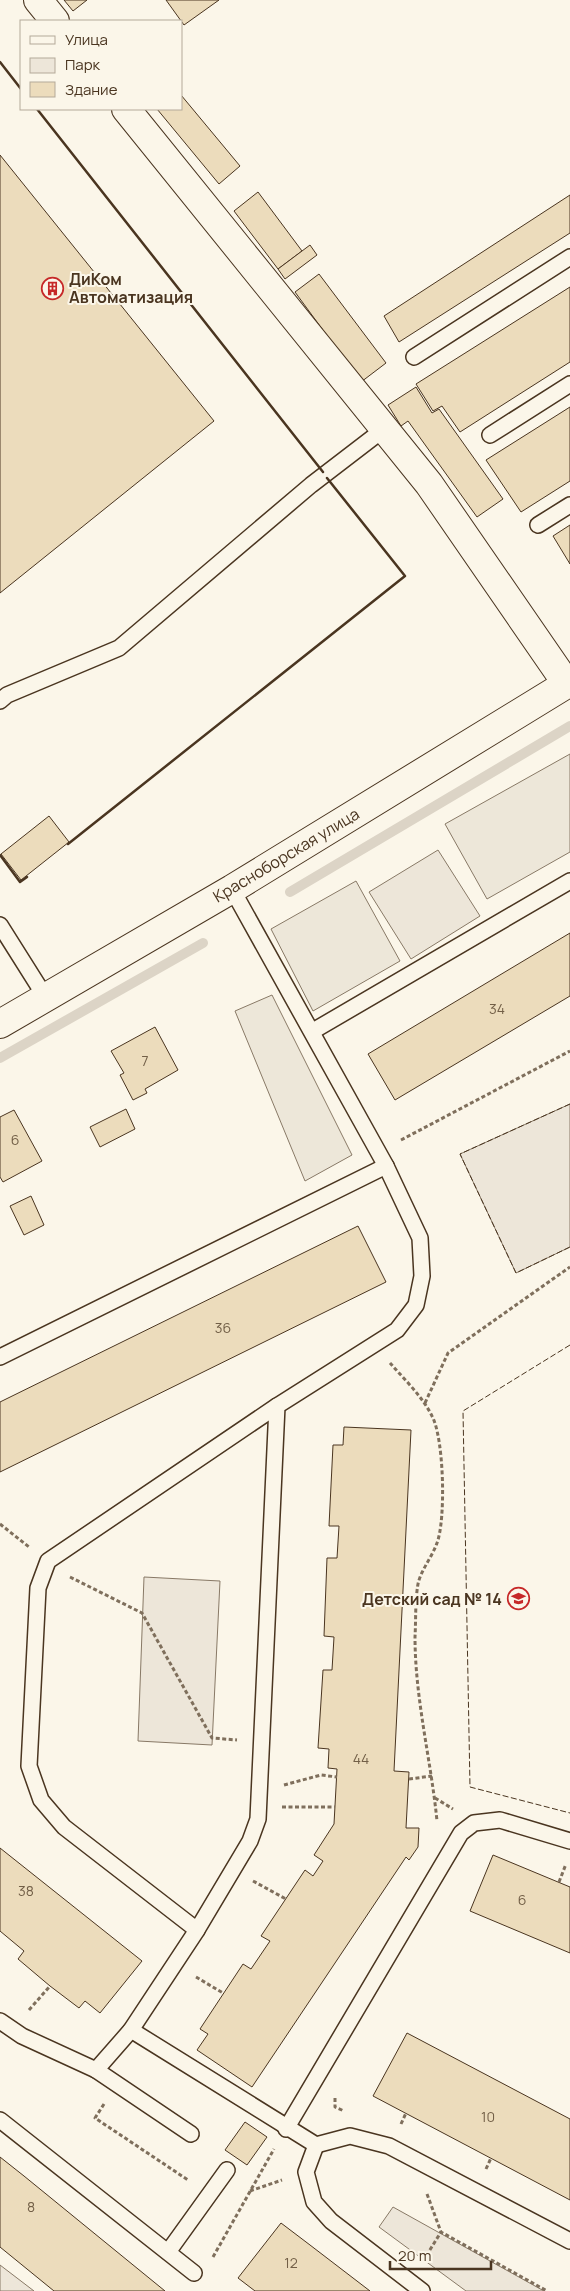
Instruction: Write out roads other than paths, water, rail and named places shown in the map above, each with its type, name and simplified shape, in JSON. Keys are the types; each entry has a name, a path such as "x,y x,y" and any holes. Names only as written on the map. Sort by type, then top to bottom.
{"street":[{"path":"38,0 54,20"},
{"path":"127,110 429,484 569,683"},
{"name":"Красноборская улица","path":"0,1024 232,889 569,683"}],"lane":[{"path":"414,357 570,257"},
{"path":"490,435 570,384"},
{"path":"0,701 7,695 119,648 311,484 384,429"},
{"path":"538,525 570,505"},
{"path":"313,1031 570,881"},
{"path":"198,1930 64,1827 41,1800 29,1766 38,1588 48,1561 277,1406 397,1330 416,1305 422,1276 420,1238 386,1166 313,1031 232,889"},
{"path":"0,925 46,998"},
{"path":"0,1357 386,1166"},
{"path":"96,2070 131,2030 198,1930 250,1840 258,1818 277,1406"},
{"path":"286,2129 461,1832 474,1823 500,1820 570,1841"},
{"path":"6,2026 22,2036 96,2070 191,2134"},
{"path":"131,2030 286,2129 316,2145 350,2136 389,2146 570,2241"},
{"path":"0,2120 194,2273"},
{"path":"316,2145 306,2172 314,2202 331,2221 422,2291"},
{"path":"168,2252 227,2170"}],"waterway":[{"path":"290,892 570,726"},
{"path":"0,1058 203,943"}],"place":[{"name":"ДиКом Автоматизация","path":"53,288"},
{"name":"Детский сад № 14","path":"518,1599"}]}
